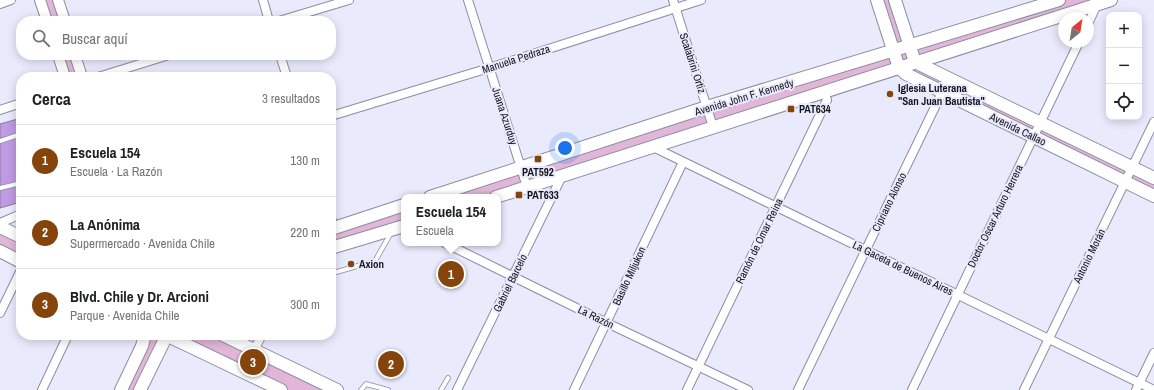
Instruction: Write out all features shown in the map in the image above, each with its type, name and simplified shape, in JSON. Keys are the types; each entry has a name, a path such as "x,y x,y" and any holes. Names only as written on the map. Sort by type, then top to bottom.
{"main road":[{"path":"877,0 898,68"},
{"path":"895,0 915,62"},
{"name":"Avenida John F. Kennedy","path":"439,194 707,107 894,52 1059,0"},
{"name":"Avenida John F. Kennedy","path":"501,195 1111,0"},
{"name":"Avenida Callao","path":"915,62 1154,178"},
{"name":"Avenida Callao","path":"898,68 906,74 1154,196"},
{"path":"336,224 401,206"},
{"path":"0,227 16,235"},
{"path":"336,247 398,228"},
{"path":"0,251 16,259"},
{"path":"121,390 144,340"},
{"path":"140,390 165,340"},
{"path":"177,340 281,390"},
{"path":"233,340 336,390"}],"street":[{"path":"0,4 11,0"},
{"path":"40,0 45,16"},
{"path":"58,0 63,16"},
{"path":"263,0 268,16"},
{"path":"296,16 349,0"},
{"name":"Juana Azurduy","path":"468,0 527,187"},
{"name":"Manuela Pedraza","path":"336,114 489,68 674,4 701,0"},
{"name":"Scalabrini Ortiz","path":"674,4 713,127"},
{"path":"1093,12 1097,4"},
{"name":"Doctor Oscar Arturo Herrera","path":"912,390 1076,48"},
{"path":"60,60 63,72"},
{"path":"77,60 80,72"},
{"path":"114,72 153,60"},
{"path":"282,60 285,72"},
{"name":"Cipriano Alonso","path":"798,390 949,78"},
{"name":"Ramón de Omar Reina","path":"687,390 827,100 824,91"},
{"path":"0,110 16,104"},
{"name":"Antonio Morán","path":"1024,390 1154,122"},
{"name":"La Gaceta de Buenos Aires","path":"653,147 1049,339 1138,386 1154,390"},
{"name":"Basillo Miljukon","path":"574,390 684,162"},
{"name":"Gabriel Barcelo","path":"457,390 562,176"},
{"path":"0,223 16,216"},
{"name":"La Razón","path":"451,246 607,323 748,390"},
{"path":"0,313 16,280"},
{"path":"42,390 66,340"},
{"path":"254,350 259,340"},
{"path":"1138,386 1154,353"}],"lane":[{"path":"0,141 16,136"},
{"path":"0,188 16,184"},
{"path":"336,272 375,261 398,228"},
{"path":"441,390 448,378"},
{"path":"361,390 366,384 388,390"}],"shaded area":[{"path":"40,0 58,0 63,16 45,16"},
{"path":"877,0 895,0 910,46 1059,0 1111,0 1073,12 1058,12 1058,17 916,62 1154,178 1154,196 902,71 501,195 501,194 440,194 893,52"},
{"path":"60,60 77,60 80,72 63,72"},
{"path":"401,206 401,227 336,246 336,227"},
{"path":"0,227 16,235 16,259 0,251"},
{"path":"143,340 165,340 140,390 121,390"},
{"path":"175,340 233,340 337,390 281,390"}],"building":[{"path":"16,119 16,203 0,208 0,124"}],"place":[{"name":"Iglesia Luterana \"San Juan Bautista\"","path":"890,94"},
{"name":"PAT634","path":"791,109"},
{"name":"PAT592","path":"538,159"},
{"name":"PAT633","path":"519,195"},
{"name":"Axion","path":"351,264"},
{"name":"Escuela 154","path":"451,274"},
{"name":"Blvd. Chile y Dr. Arcioni","path":"253,362"},
{"name":"La Anónima","path":"391,364"}]}
